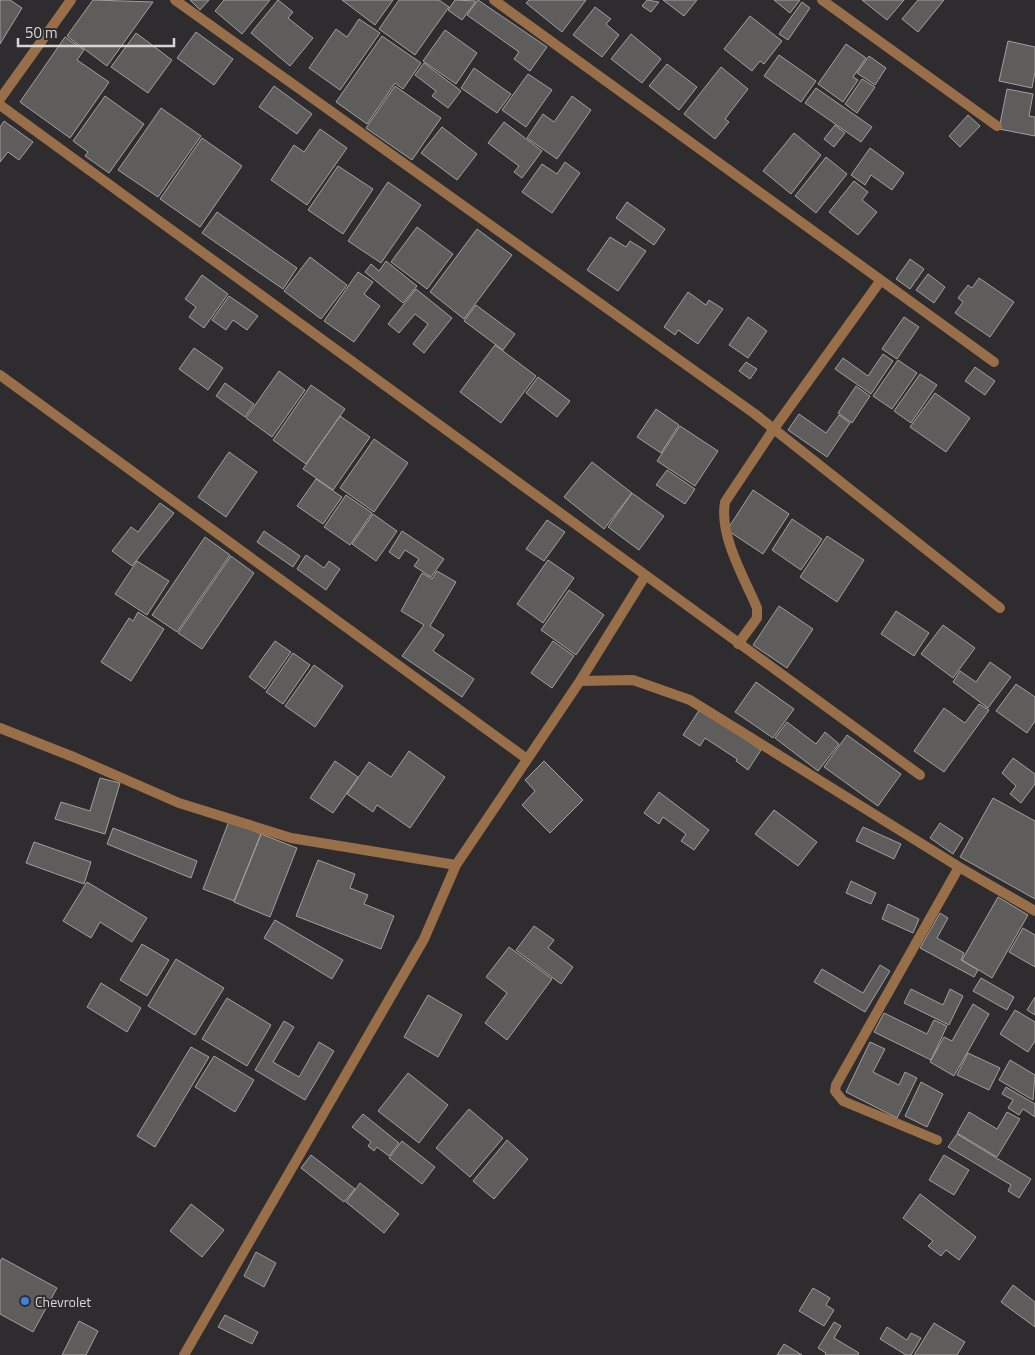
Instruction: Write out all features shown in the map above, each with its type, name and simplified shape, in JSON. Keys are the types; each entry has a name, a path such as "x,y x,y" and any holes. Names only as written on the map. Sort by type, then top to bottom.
{"street":[{"path":"0,99 71,0"},
{"path":"175,0 747,408 1000,608"},
{"path":"494,0 994,362"},
{"path":"822,0 998,126"},
{"path":"0,106 920,775"},
{"path":"738,644 757,618 757,608 726,534 723,515 725,502 773,430 881,280"},
{"path":"0,375 527,758"},
{"path":"184,1355 424,939 456,865 580,681 645,576"},
{"path":"580,681 633,680 690,700 959,867 1035,910"},
{"path":"0,728 76,758 178,803 291,838 456,865"},
{"path":"937,1140 843,1101 835,1091 836,1085 959,867"}],"building":[{"path":"0,0 10,0 22,8 0,44"},
{"path":"93,0 153,2 107,66 67,36"},
{"path":"190,0 209,0 200,10"},
{"path":"224,0 270,0 242,34 215,11"},
{"path":"278,0 293,12 288,18 313,38 290,66 251,33"},
{"path":"342,0 393,0 375,25"},
{"path":"399,0 439,0 449,7 415,55 379,29"},
{"path":"455,0 476,1 462,20 448,10"},
{"path":"478,0 547,47 530,71 514,59 519,52 467,15"},
{"path":"529,0 586,0 562,32 526,3"},
{"path":"647,0 659,2 651,12 642,6"},
{"path":"663,0 697,0 684,16"},
{"path":"774,0 800,0 790,13"},
{"path":"862,0 904,0 887,20"},
{"path":"918,0 944,0 918,32 902,19"},
{"path":"802,2 810,8 788,40 779,34"},
{"path":"595,7 611,19 606,24 619,35 602,57 573,35"},
{"path":"750,16 782,41 764,64 760,61 752,71 724,49"},
{"path":"359,19 380,33 340,90 309,68 336,29 347,37"},
{"path":"445,30 477,53 456,84 423,61"},
{"path":"196,32 233,59 214,85 177,58"},
{"path":"136,33 172,60 148,93 111,67"},
{"path":"631,34 661,59 642,83 611,59"},
{"path":"382,36 421,63 403,89 395,83 367,124 336,102"},
{"path":"65,37 84,50 77,60 109,82 70,138 20,102"},
{"path":"1008,41 1035,47 1035,72 1032,88 999,81"},
{"path":"846,44 866,58 853,77 858,80 843,102 818,84"},
{"path":"779,55 816,81 801,102 764,76"},
{"path":"869,56 886,68 875,85 857,73"},
{"path":"424,63 461,91 448,108 432,96 436,91 415,75"},
{"path":"667,64 697,87 679,110 649,86"},
{"path":"721,67 748,89 725,119 729,122 715,139 684,114"},
{"path":"474,68 511,94 497,113 461,88"},
{"path":"528,74 552,90 526,127 502,110"},
{"path":"862,79 875,87 857,113 845,104"},
{"path":"274,86 312,114 297,134 259,107"},
{"path":"395,86 441,118 412,160 366,128"},
{"path":"816,88 872,127 861,142 805,103"},
{"path":"1007,89 1033,94 1029,116 1035,117 1035,136 999,129"},
{"path":"105,96 144,124 109,173 85,156 88,152 73,141"},
{"path":"572,96 591,110 557,159 527,138 543,114 554,122"},
{"path":"161,108 201,136 158,197 118,170"},
{"path":"968,115 980,126 960,147 949,136"},
{"path":"4,121 33,142 19,160 8,152 0,162 0,127"},
{"path":"504,122 542,151 522,178 514,172 519,166 488,143"},
{"path":"835,125 845,133 834,147 824,139"},
{"path":"442,127 477,154 457,180 421,153"},
{"path":"320,129 347,148 307,205 271,180 294,145 304,152"},
{"path":"794,133 821,155 791,194 763,171"},
{"path":"202,138 242,166 200,227 160,199"},
{"path":"870,148 904,173 892,190 871,175 865,185 851,175"},
{"path":"826,157 847,174 816,213 795,196"},
{"path":"565,162 580,173 552,213 522,192 542,164 557,174"},
{"path":"338,166 373,189 343,234 308,210"},
{"path":"854,181 868,192 862,200 877,212 858,235 829,212"},
{"path":"388,182 421,205 381,263 348,241"},
{"path":"627,202 665,229 654,245 616,218"},
{"path":"217,212 297,268 283,289 202,233"},
{"path":"417,227 453,254 427,289 391,262"},
{"path":"477,229 512,255 464,319 430,292"},
{"path":"610,237 626,247 630,241 646,251 618,291 587,270"},
{"path":"310,257 347,285 321,319 284,291"},
{"path":"910,259 924,269 910,289 896,279"},
{"path":"386,261 417,286 403,303 365,272 371,264 379,271"},
{"path":"358,272 373,282 364,294 380,306 354,342 324,321"},
{"path":"928,274 945,287 934,303 916,290"},
{"path":"202,275 228,294 204,328 189,317 196,307 185,299"},
{"path":"979,278 1014,302 990,337 955,313 963,302 958,298 968,285 972,288"},
{"path":"416,289 452,318 424,353 413,344 428,324 415,314 399,333 388,324"},
{"path":"688,292 706,305 709,300 723,309 698,344 678,330 675,335 664,327"},
{"path":"229,296 258,316 247,330 233,320 226,330 212,320"},
{"path":"476,305 515,334 503,350 464,321"},
{"path":"748,317 767,331 748,358 729,345"},
{"path":"904,317 919,327 897,359 882,349"},
{"path":"495,345 536,376 501,423 460,392"},
{"path":"194,348 223,368 208,390 179,369"},
{"path":"883,354 893,361 871,394 835,369 843,358 868,376"},
{"path":"898,360 917,373 892,409 873,396"},
{"path":"746,362 757,369 750,379 739,371"},
{"path":"975,367 995,381 985,395 965,381"},
{"path":"279,371 305,390 272,437 246,418"},
{"path":"920,374 937,385 911,423 894,411"},
{"path":"538,377 570,401 557,417 526,393"},
{"path":"225,383 254,404 245,417 216,396"},
{"path":"311,385 345,409 306,464 273,440"},
{"path":"856,386 870,396 852,423 838,413"},
{"path":"935,393 970,418 946,452 910,427"},
{"path":"656,409 679,425 661,453 637,437"},
{"path":"799,414 826,433 839,415 850,423 827,457 788,430"},
{"path":"340,416 370,437 333,490 303,469"},
{"path":"680,426 718,451 695,486 657,461"},
{"path":"374,439 408,463 374,512 340,488"},
{"path":"229,452 257,472 226,517 198,497"},
{"path":"592,462 632,493 604,529 564,497"},
{"path":"667,470 695,489 685,504 656,485"},
{"path":"316,479 342,497 323,524 297,506"},
{"path":"753,490 789,514 763,554 727,530"},
{"path":"632,493 664,516 639,550 608,527"},
{"path":"346,495 372,513 350,545 324,527"},
{"path":"160,503 174,513 132,566 112,551 131,527 138,532"},
{"path":"373,514 397,531 376,561 352,544"},
{"path":"792,519 822,539 801,570 772,550"},
{"path":"547,520 565,532 544,561 526,549"},
{"path":"264,531 300,556 293,567 257,542"},
{"path":"402,531 444,559 431,577 414,566 419,559 405,550 399,559 389,552"},
{"path":"827,536 864,560 837,602 800,577"},
{"path":"205,537 230,555 177,632 152,615"},
{"path":"306,555 324,568 329,561 340,569 326,590 297,569"},
{"path":"231,556 254,573 202,649 178,633"},
{"path":"548,560 574,578 543,623 517,604"},
{"path":"137,561 169,581 147,615 115,594"},
{"path":"437,571 456,582 430,626 444,635 433,651 474,679 462,697 402,656 424,625 401,611 422,573 432,579"},
{"path":"569,590 604,615 576,655 541,630"},
{"path":"779,606 813,629 787,668 753,645"},
{"path":"896,611 929,633 914,656 881,634"},
{"path":"138,612 164,629 131,681 101,662 129,618 133,621"},
{"path":"943,625 975,648 953,678 921,654"},
{"path":"275,641 291,652 265,689 249,677"},
{"path":"553,641 574,656 552,688 531,673"},
{"path":"293,653 310,665 283,704 266,692"},
{"path":"990,662 1011,677 988,708 953,682 960,671 976,682"},
{"path":"314,665 343,686 315,727 285,706"},
{"path":"756,682 794,709 773,738 735,712"},
{"path":"1016,684 1035,697 1035,721 1027,733 996,711"},
{"path":"979,704 989,710 944,772 914,751 944,708 965,723"},
{"path":"700,709 761,750 748,770 736,761 737,759 705,738 700,746 683,735"},
{"path":"787,722 816,744 825,732 839,744 818,771 775,738"},
{"path":"847,735 901,774 878,806 824,767"},
{"path":"409,751 445,777 410,828 377,805 373,812 347,794 369,762 391,777"},
{"path":"1013,758 1035,774 1035,784 1021,803 1010,794 1016,786 1002,773"},
{"path":"335,761 358,777 333,813 310,798"},
{"path":"544,761 583,800 550,833 522,805 535,791 525,780"},
{"path":"100,778 120,783 105,834 55,819 61,802 90,811"},
{"path":"659,792 709,830 694,850 681,841 686,834 663,817 659,824 644,813"},
{"path":"993,798 1035,821 1035,899 960,857"},
{"path":"774,810 817,842 798,866 755,834"},
{"path":"229,821 261,834 234,901 203,889"},
{"path":"940,823 963,838 953,854 930,838"},
{"path":"863,827 901,844 894,859 856,841"},
{"path":"113,828 197,861 191,878 107,844"},
{"path":"261,834 297,848 270,917 234,902"},
{"path":"34,842 91,862 84,884 26,863"},
{"path":"318,860 355,874 350,888 368,895 364,904 394,916 381,949 296,916"},
{"path":"851,881 876,893 871,904 846,893"},
{"path":"87,882 147,918 132,942 100,922 91,938 63,921"},
{"path":"998,897 1028,915 992,978 962,960"},
{"path":"888,904 919,919 913,933 882,919"},
{"path":"940,913 948,918 937,938 964,953 961,960 978,970 974,977 920,948"},
{"path":"275,920 343,960 332,979 264,938"},
{"path":"534,926 554,940 548,948 573,967 561,984 516,950"},
{"path":"1023,928 1035,935 1035,967 1009,952"},
{"path":"142,944 169,960 147,996 120,980"},
{"path":"509,947 552,979 507,1040 485,1023 507,993 486,977"},
{"path":"176,959 224,988 195,1035 148,1006"},
{"path":"880,965 890,971 865,1012 814,982 822,969 863,993"},
{"path":"981,978 1014,997 1007,1010 973,991"},
{"path":"101,983 141,1008 127,1032 87,1007"},
{"path":"911,989 943,1005 950,989 963,996 949,1025 904,1003"},
{"path":"428,995 462,1015 438,1057 404,1037"},
{"path":"1035,997 1035,1015 1027,1010"},
{"path":"227,998 271,1025 247,1066 202,1039"},
{"path":"973,1004 989,1014 954,1076 930,1062 944,1037 952,1041"},
{"path":"1015,1010 1035,1022 1035,1041 1028,1052 1000,1034"},
{"path":"884,1013 927,1034 934,1020 947,1026 931,1060 874,1032"},
{"path":"284,1021 294,1027 273,1062 299,1077 319,1042 334,1051 305,1100 255,1070"},
{"path":"870,1042 885,1049 873,1072 899,1085 905,1072 917,1078 897,1118 846,1092"},
{"path":"191,1047 209,1057 155,1147 137,1136"},
{"path":"968,1053 1000,1068 989,1090 957,1075"},
{"path":"214,1056 254,1080 235,1112 195,1087"},
{"path":"1010,1060 1035,1075 1033,1100 999,1080"},
{"path":"408,1073 448,1105 419,1143 378,1111"},
{"path":"921,1082 943,1094 927,1127 905,1116"},
{"path":"1006,1087 1035,1104 1035,1117 1023,1109 1019,1115 1008,1108 1013,1100 1002,1094"},
{"path":"469,1109 503,1138 470,1177 436,1148"},
{"path":"969,1112 997,1129 1007,1112 1020,1119 997,1157 957,1133"},
{"path":"363,1114 399,1143 389,1156 377,1147 374,1151 368,1146 371,1142 352,1127"},
{"path":"957,1134 1031,1179 1019,1198 1008,1191 1011,1185 948,1147"},
{"path":"507,1140 528,1159 494,1199 473,1181"},
{"path":"402,1141 435,1167 422,1184 389,1158"},
{"path":"311,1155 355,1189 344,1202 301,1168"},
{"path":"944,1155 969,1170 954,1195 929,1180"},
{"path":"360,1183 399,1214 384,1233 346,1202"},
{"path":"920,1194 976,1237 959,1260 946,1250 941,1256 928,1246 933,1241 903,1218"},
{"path":"191,1204 224,1230 202,1257 170,1231"},
{"path":"256,1252 276,1263 264,1287 244,1276"},
{"name":"Chevrolet","path":"2,1258 57,1288 33,1332 0,1314 0,1262"},
{"path":"1013,1285 1035,1302 1035,1327 1001,1302"},
{"path":"813,1288 830,1298 826,1305 834,1310 824,1326 799,1311"},
{"path":"225,1315 258,1332 252,1344 218,1327"},
{"path":"79,1321 98,1331 86,1355 62,1355"},
{"path":"834,1322 841,1326 834,1338 859,1353 858,1355 825,1355 826,1353 818,1348"},
{"path":"934,1323 965,1342 957,1355 914,1355"},
{"path":"887,1327 907,1340 911,1333 921,1338 911,1355 906,1355 880,1339"},
{"path":"784,1344 802,1355 777,1355"}],"place":[{"name":"Chevrolet","path":"25,1301"}]}
